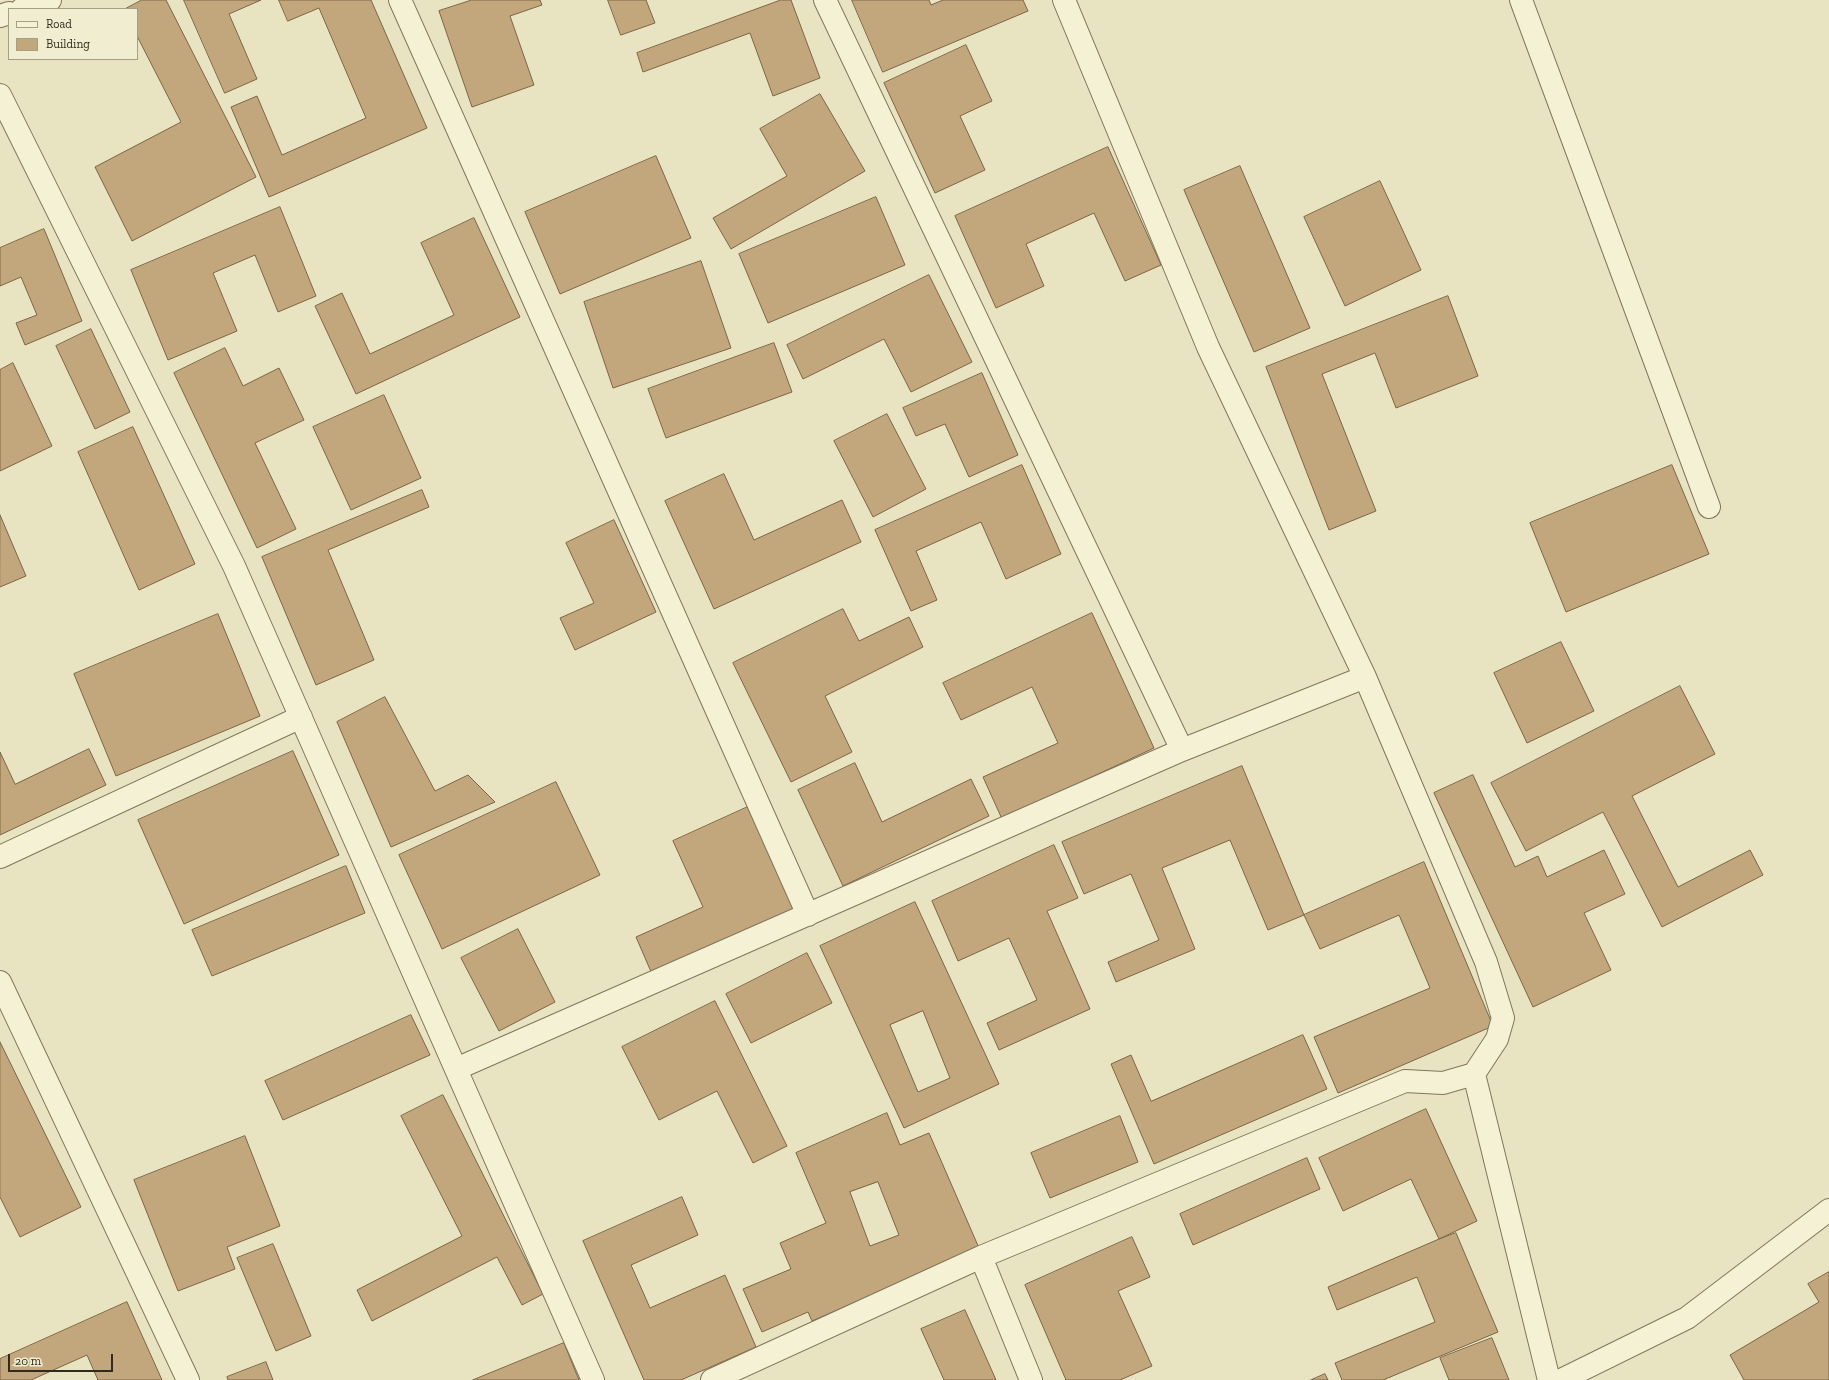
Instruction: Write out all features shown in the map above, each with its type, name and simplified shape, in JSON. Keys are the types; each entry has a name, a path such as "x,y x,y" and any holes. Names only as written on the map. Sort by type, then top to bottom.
{"street":[{"path":"25,8 50,0"},
{"path":"400,0 808,915"},
{"path":"825,0 1182,750"},
{"path":"712,1380 981,1257 1405,1081 1443,1084 1474,1074 1497,1040 1503,1018 1486,962 1365,677 1208,347 1064,0"},
{"path":"1521,0 1709,508"},
{"path":"0,95 234,566 593,1380"},
{"path":"456,1070 1182,750 1365,677"},
{"path":"0,857 301,717"},
{"path":"0,982 188,1380"},
{"path":"1474,1074 1549,1380"},
{"path":"1561,1380 1687,1318 1829,1210"},
{"path":"981,1257 1031,1380"}],"building":[{"path":"142,0 166,0 256,177 132,241 95,167 181,122 138,38 138,8 127,8"},
{"path":"184,0 261,0 229,14 257,79 225,93"},
{"path":"279,0 371,0 427,128 269,197 231,107 257,96 282,155 366,118 319,8 288,21"},
{"path":"472,0 540,0 542,5 510,16 534,85 472,107 439,11"},
{"path":"608,0 646,0 655,23 621,35"},
{"path":"781,0 791,0 820,78 773,96 750,33 643,72 637,53"},
{"path":"852,0 929,0 931,5 943,0 1023,0 1028,11 883,72"},
{"path":"966,45 992,101 960,116 985,170 935,193 884,83"},
{"path":"820,94 865,171 731,249 713,218 787,176 760,129"},
{"path":"1108,147 1161,265 1125,281 1094,213 1026,244 1044,286 996,308 955,216"},
{"path":"656,156 691,238 560,294 525,212"},
{"path":"1240,166 1310,328 1254,352 1184,190"},
{"path":"1380,181 1421,270 1345,306 1304,217"},
{"path":"876,197 905,265 768,323 739,254"},
{"path":"280,207 316,296 278,312 255,255 213,273 237,331 168,360 131,270"},
{"path":"474,218 520,317 356,394 315,306 342,293 370,354 454,315 421,243"},
{"path":"44,229 82,321 25,345 16,323 37,315 21,277 0,286 0,248"},
{"path":"701,261 731,348 613,388 584,302"},
{"path":"929,275 972,362 911,392 884,339 803,379 787,345"},
{"path":"1448,296 1478,376 1396,408 1375,353 1322,374 1376,511 1329,530 1266,367"},
{"path":"91,329 130,412 95,429 56,346"},
{"path":"774,343 792,392 666,438 648,389"},
{"path":"225,348 243,386 279,368 304,420 255,443 296,529 257,548 174,373"},
{"path":"13,363 52,446 0,471 0,370"},
{"path":"982,373 1018,455 969,477 945,424 916,436 903,408"},
{"path":"384,395 421,478 351,510 313,427"},
{"path":"887,414 926,489 873,517 834,441"},
{"path":"133,427 195,564 139,590 78,452"},
{"path":"1022,465 1061,554 1006,579 981,522 916,551 937,600 911,611 875,530"},
{"path":"1672,465 1709,554 1566,612 1530,523"},
{"path":"724,474 754,540 842,500 861,542 714,609 665,501"},
{"path":"422,490 429,507 328,550 374,660 316,685 262,557"},
{"path":"0,515 26,576 0,587"},
{"path":"614,520 656,612 575,650 560,618 594,603 566,543"},
{"path":"843,609 859,641 909,617 923,647 825,696 852,752 791,782 733,663"},
{"path":"1092,613 1154,748 1002,819 983,777 1058,743 1032,687 961,720 943,683"},
{"path":"218,614 260,716 116,776 74,674"},
{"path":"1561,642 1594,711 1527,743 1494,673"},
{"path":"1680,686 1715,754 1632,796 1678,887 1750,850 1763,875 1662,927 1603,812 1526,851 1491,783"},
{"path":"385,697 435,791 468,775 495,802 391,847 337,722"},
{"path":"89,749 106,785 0,835 0,752 15,784"},
{"path":"293,751 339,855 184,924 138,820"},
{"path":"855,763 882,822 971,779 989,816 843,886 798,790"},
{"path":"1242,766 1304,915 1268,930 1230,840 1162,868 1195,949 1116,982 1108,962 1159,940 1131,874 1084,894 1062,842"},
{"path":"1473,775 1515,867 1538,856 1547,877 1604,850 1625,894 1584,913 1611,970 1533,1007 1434,793"},
{"path":"556,782 600,875 442,949 399,855"},
{"path":"750,806 797,908 652,974 636,937 703,907 673,841"},
{"path":"1054,845 1078,898 1047,911 1090,1009 999,1050 987,1023 1037,1000 1009,938 958,961 932,901"},
{"path":"1424,862 1493,1026 1338,1093 1314,1037 1430,988 1399,915 1320,949 1304,915"},
{"path":"346,866 365,913 212,976 192,930"},
{"path":"915,902 999,1084 904,1128 820,946","holes":["923,1011 950,1078 918,1092 890,1025"]},
{"path":"518,929 555,1002 499,1031 461,958"},
{"path":"807,953 832,1003 751,1043 726,994"},
{"path":"715,1001 787,1146 753,1163 717,1091 659,1120 622,1047"},
{"path":"411,1015 430,1055 283,1120 265,1081"},
{"path":"1303,1035 1327,1089 1154,1164 1111,1064 1131,1055 1151,1101"},
{"path":"0,1042 81,1207 20,1237 0,1197"},
{"path":"443,1095 543,1294 522,1305 497,1257 372,1321 357,1290 462,1236 401,1116"},
{"path":"1426,1109 1477,1221 1439,1239 1411,1179 1343,1211 1319,1158"},
{"path":"887,1113 900,1145 929,1133 979,1248 812,1321 808,1312 762,1332 743,1289 791,1269 780,1243 826,1223 796,1153","holes":["878,1182 899,1235 870,1246 850,1192"]},
{"path":"1120,1116 1138,1162 1050,1198 1031,1153"},
{"path":"245,1136 280,1226 227,1247 235,1269 178,1291 134,1180"},
{"path":"1307,1158 1320,1189 1193,1245 1180,1214"},
{"path":"682,1197 698,1235 631,1265 650,1308 725,1275 756,1347 681,1380 644,1380 583,1241"},
{"path":"1456,1233 1498,1332 1383,1380 1342,1380 1335,1363 1435,1322 1417,1277 1337,1310 1328,1287"},
{"path":"1132,1237 1150,1277 1118,1291 1152,1366 1120,1380 1066,1380 1025,1285"},
{"path":"273,1244 311,1336 276,1351 237,1258"},
{"path":"1829,1272 1829,1380 1744,1380 1730,1355 1819,1302 1808,1284"},
{"path":"127,1302 162,1380 98,1380 87,1355 31,1380 0,1380 0,1359"},
{"path":"965,1310 996,1380 944,1380 921,1329"},
{"path":"1492,1338 1509,1380 1449,1380 1440,1358"},
{"path":"564,1343 579,1380 473,1380"},
{"path":"266,1362 273,1380 228,1380 227,1377"},
{"path":"1325,1374 1328,1380 1311,1380"}]}
